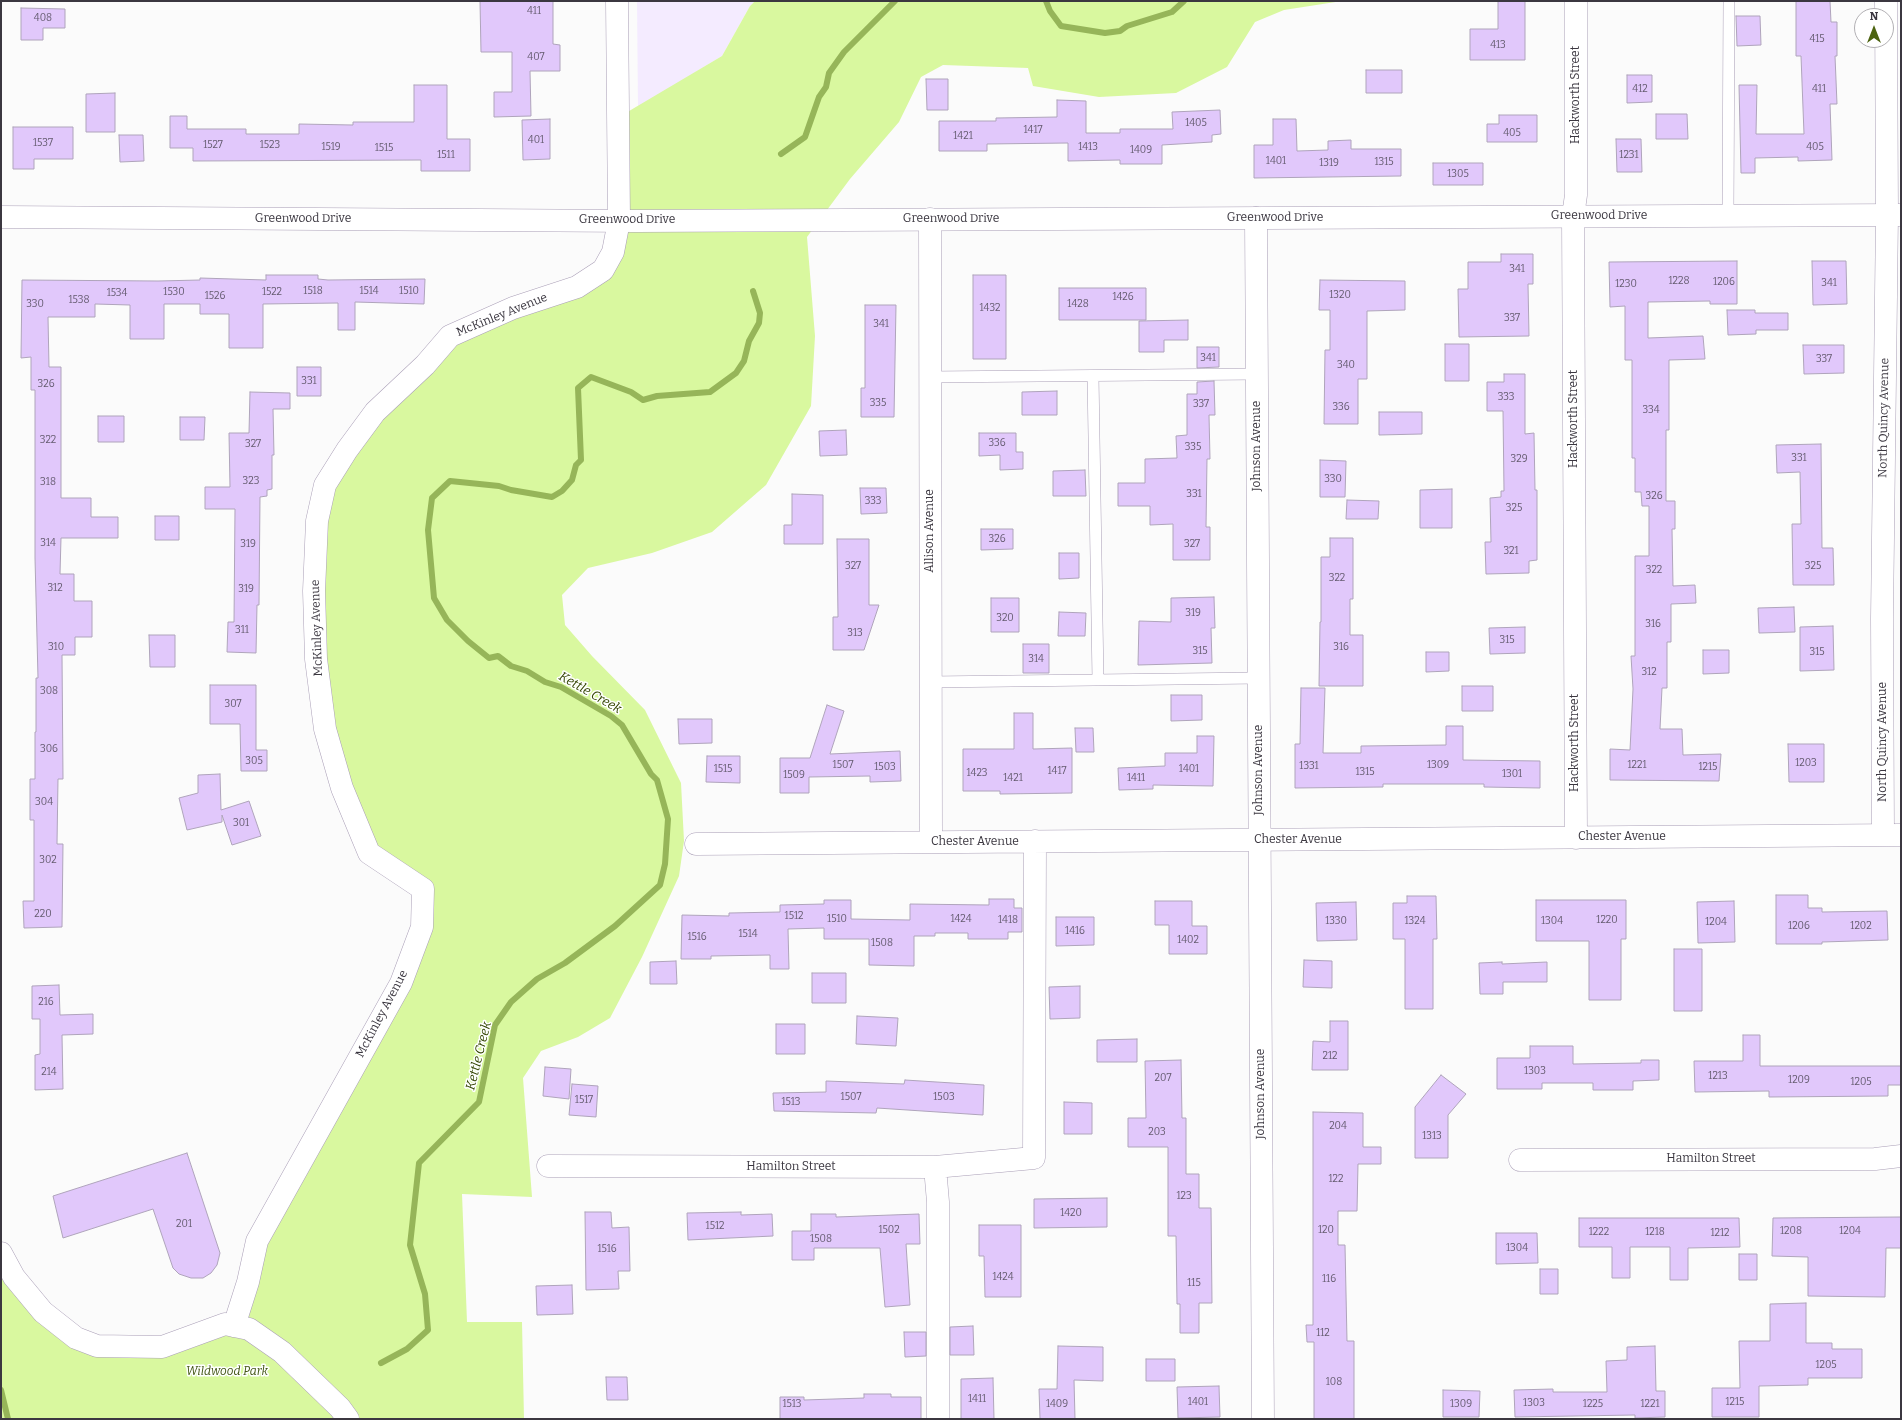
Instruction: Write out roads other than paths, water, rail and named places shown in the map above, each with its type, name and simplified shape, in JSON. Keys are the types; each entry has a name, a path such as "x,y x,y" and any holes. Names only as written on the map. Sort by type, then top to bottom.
{"street":[{"name":"McKinley Avenue","path":"234,1326 248,1282 257,1241 401,983 422,927 423,889 369,853 342,788 325,730 316,659 314,590 317,521 325,485 347,450 375,412 425,365 450,336 513,308 577,287 603,270 612,252 619,221 617,1"},
{"name":"Hackworth Street","path":"1576,1 1576,195 1573,216 1576,838"},
{"name":"North Quincy Avenue","path":"1886,1 1894,215 1882,618 1892,835"},
{"name":"Greenwood Drive","path":"1,217 619,221 1894,215"},
{"name":"Johnson Avenue","path":"1256,218 1263,1419"},
{"name":"Allison Avenue","path":"930,219 931,842"},
{"name":"Chester Avenue","path":"696,844 1892,835"},
{"name":"Hamilton Street","path":"548,1166 935,1167 1034,1158 1035,841"},
{"name":"Hamilton Street","path":"1520,1160 1875,1159 1901,1156"},
{"path":"935,1167 938,1202 938,1419"},
{"path":"1,1253 14,1276 43,1312 76,1338 97,1346 162,1347 189,1338 214,1327 226,1324 249,1330 282,1352 340,1408 348,1419"}],"lane":[{"path":"1728,215 1729,1"},
{"path":"930,377 1256,374"},
{"path":"1093,376 1098,680"},
{"path":"930,682 1258,678"}],"waterway":[{"name":"Kettle Creek","path":"781,154 805,137 819,97 826,87 829,73 844,52 895,1"},
{"name":"Kettle Creek","path":"1046,1 1050,11 1061,26 1105,33 1120,31 1127,26 1172,12 1184,1"},
{"name":"Kettle Creek","path":"381,1363 407,1349 428,1330 425,1294 410,1245 419,1163 479,1102 495,1025 511,1002 537,979 565,963 615,926 660,885 665,864 668,819 657,780 651,774 622,725 611,716 561,687 545,682 527,671 511,666 498,656 489,658 468,641 447,620 434,598 428,530 432,498 450,481 499,486 511,490 552,497 562,491 572,480 576,465 581,460 578,388 591,377 631,392 643,400 657,396 710,392 736,373 744,361 749,341 759,323 760,313 753,291"},
{"name":"Kettle Creek","path":"1,1390 8,1419"}],"park label":[{"name":"Wildwood Park","path":"227,1372"}]}
